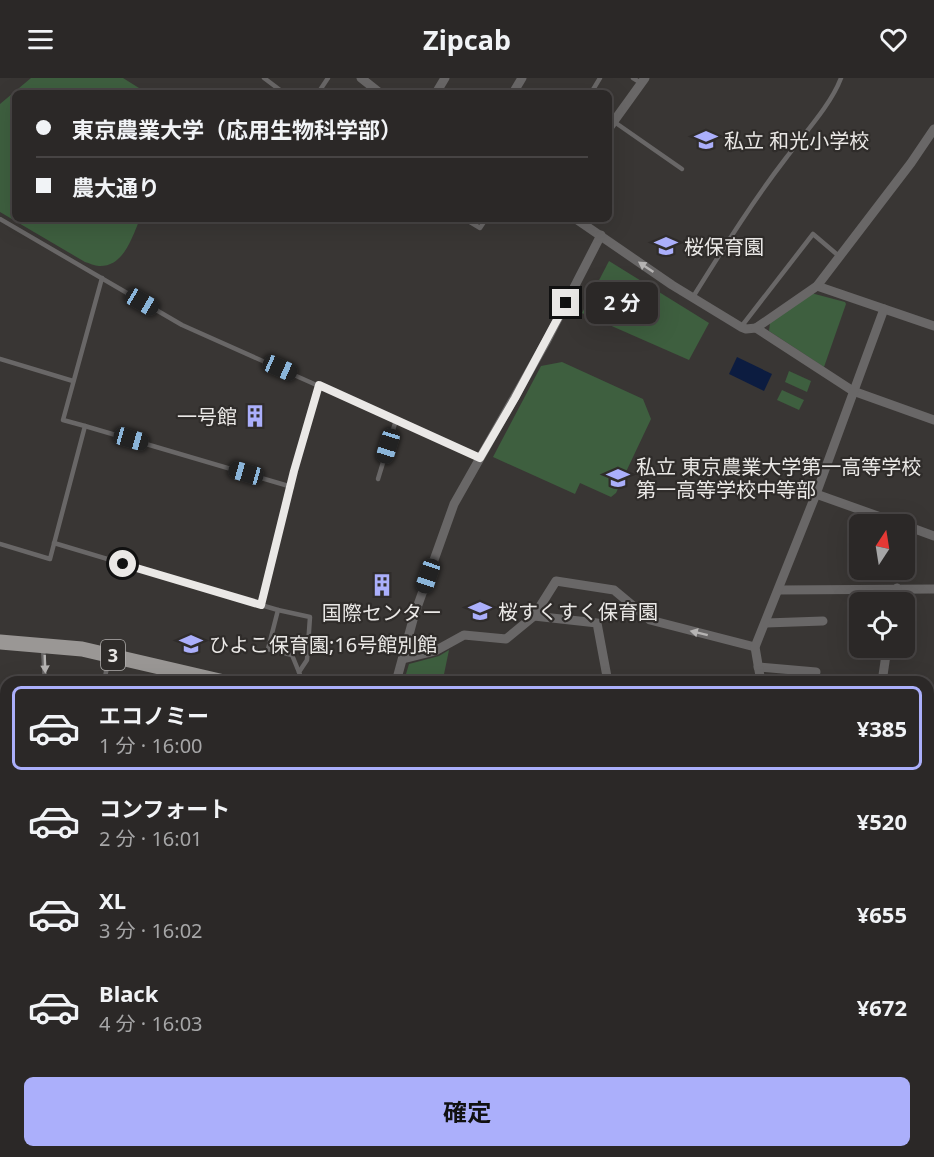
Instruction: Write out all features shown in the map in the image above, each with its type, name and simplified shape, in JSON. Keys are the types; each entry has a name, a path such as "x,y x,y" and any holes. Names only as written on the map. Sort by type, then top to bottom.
{"main road":[{"name":"3","path":"0,642 110,654 196,676"}],"street":[{"path":"361,78 377,90"},
{"path":"612,122 640,80"},
{"path":"581,222 634,259 741,327 756,328 818,286 934,129"},
{"path":"398,676 414,616 454,504 547,340 601,234"},
{"path":"818,286 934,326"},
{"path":"760,676 755,647 816,494 884,309"},
{"path":"756,328 853,391 934,420"},
{"path":"816,494 873,514"},
{"path":"915,529 934,536"},
{"path":"403,659 435,651 464,635 506,639 534,615 556,581 614,590 650,620 755,647"},
{"path":"896,592 897,588"},
{"path":"779,590 934,589"},
{"path":"534,615 597,623 607,676"},
{"path":"766,623 823,621"},
{"path":"883,676 886,658"},
{"path":"758,667 816,672"}],"lane":[{"path":"264,78 280,90"},
{"path":"693,297 743,217 820,113 841,78"},
{"path":"612,125 682,169"},
{"path":"0,219 182,325 480,458"},
{"path":"470,222 480,228 484,222"},
{"path":"741,327 813,234 840,257"},
{"path":"102,278 63,420 292,487"},
{"path":"0,359 73,381"},
{"path":"261,605 319,385"},
{"path":"378,479 396,420"},
{"path":"0,544 50,559 85,426"},
{"path":"54,543 278,610 310,617 308,660 299,672"},
{"path":"278,610 268,648 292,656 301,676"},
{"path":"43,645 45,676"},
{"path":"105,676 110,654"}],"green space":[{"path":"31,78 123,78 142,90 17,90"},
{"path":"12,94 12,219 0,212 0,104"},
{"path":"17,222 139,222 126,250 115,262 97,266 85,262"},
{"path":"609,261 709,323 689,360 582,313"},
{"path":"811,293 846,304 824,367 769,331 770,323"},
{"path":"562,362 643,399 651,419 616,493 611,497 580,483 575,494 493,457 541,366"},
{"path":"789,371 811,381 807,392 785,382"},
{"path":"782,390 804,400 799,410 777,400"},
{"path":"449,650 444,676 406,674 409,664 439,656"}],"water":[{"path":"737,357 772,374 764,391 729,374"}],"place":[{"name":"私立 和光小学校","path":"706,140"},
{"name":"桜保育園","path":"666,246"},
{"name":"一号館","path":"255,416"},
{"name":"私立 東京農業大学第一高等学校 第一高等学校中等部","path":"618,478"},
{"name":"国際センター","path":"382,585"},
{"name":"桜すくすく保育園","path":"480,611"},
{"name":"ひよこ保育園;16号館別館","path":"191,644"}],"route":[{"path":"123,564 261,605 292,487 294,471 319,385 480,458 566,303"}]}
